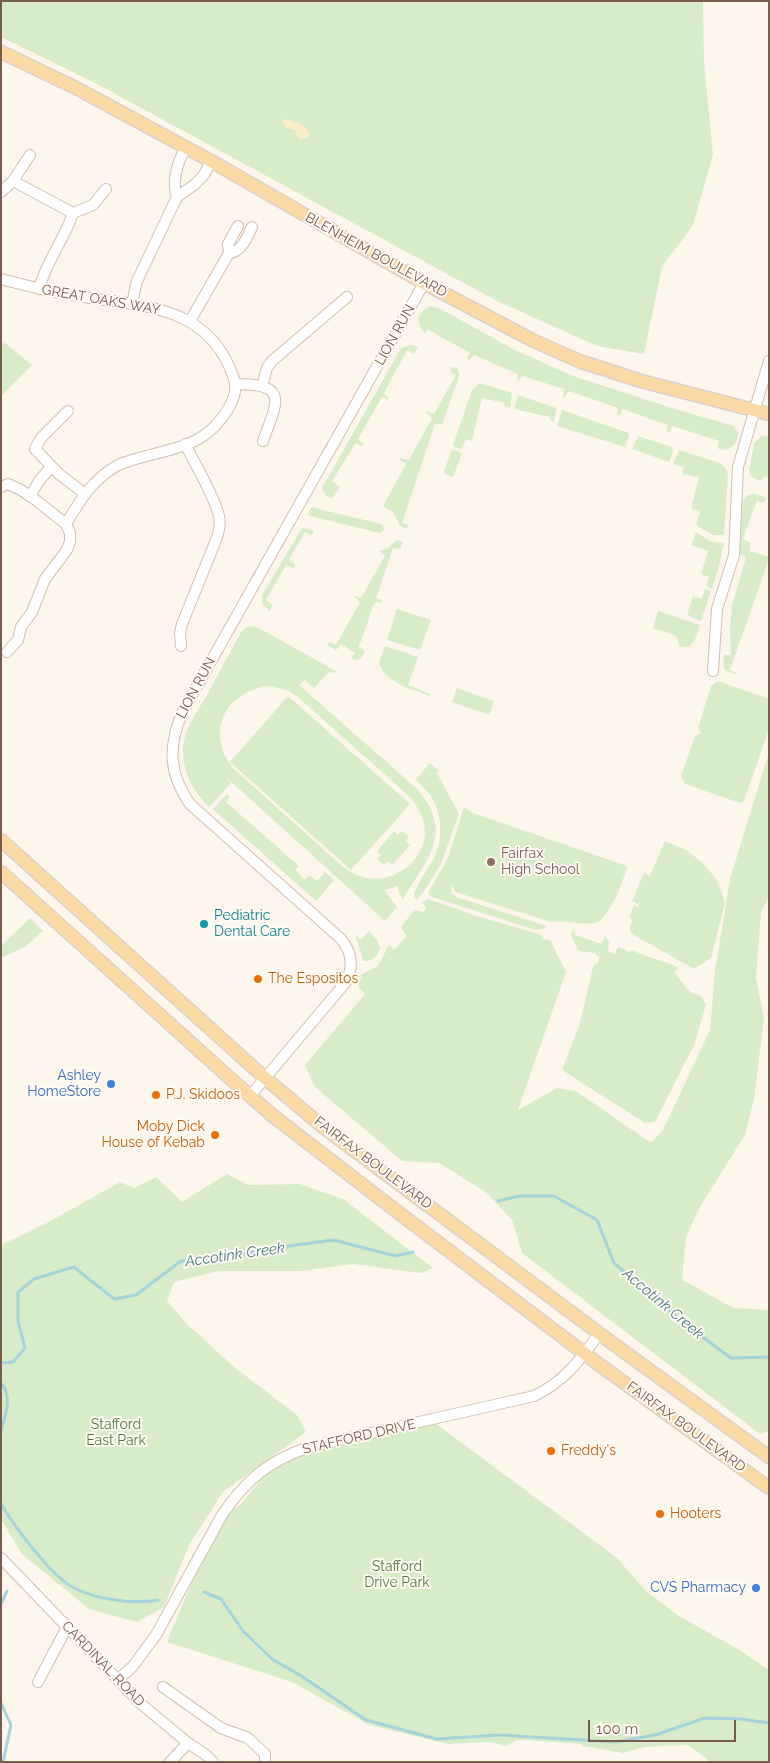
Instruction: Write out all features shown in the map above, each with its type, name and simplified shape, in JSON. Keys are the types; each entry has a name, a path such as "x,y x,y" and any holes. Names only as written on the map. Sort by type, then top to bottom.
{"main road":[{"name":"BLENHEIM BOULEVARD","path":"1,52 78,89 186,147 471,309 579,361 641,381 769,414"},
{"name":"FAIRFAX BOULEVARD","path":"1,840 265,1078 332,1134 599,1334 769,1457"},
{"name":"FAIRFAX BOULEVARD","path":"1,872 250,1096 334,1164 585,1353 769,1488"}],"street":[{"path":"177,197 174,190 176,174 179,160 186,147"},
{"path":"1,192 13,181 30,155"},
{"path":"132,303 137,281 177,197 204,175 211,161"},
{"path":"13,181 73,213 94,205 106,189"},
{"path":"39,289 51,256 73,213"},
{"path":"190,321 229,253 228,244 238,226"},
{"path":"229,253 235,252 242,246 252,227"},
{"name":"GREAT OAKS WAY","path":"1,279 39,289 82,297 132,303 164,311 190,321 210,337 221,350 230,364 236,384"},
{"name":"LION RUN","path":"250,1096 346,982 350,974 351,958 341,939 190,804 181,789 174,771 172,752 174,736 183,711 424,283"},
{"path":"262,386 267,368 272,361 347,297"},
{"path":"713,671 717,609 734,555 738,467 769,361"},
{"path":"66,524 93,483 118,465 200,438 219,423 229,407 236,384 253,384 269,388 273,391 276,400 263,441"},
{"path":"68,411 41,438 35,449 51,467 85,494"},
{"path":"181,646 180,633 182,624 216,540 220,525 219,516 185,444"},
{"path":"30,496 39,481 51,467"},
{"path":"1,486 12,485 30,496 66,524 70,533 67,550 45,579 32,612 21,627 18,640 7,652"},
{"name":"STAFFORD DRIVE","path":"118,1680 133,1666 156,1635 227,1507 245,1485 265,1468 289,1454 309,1447 534,1396 561,1380 599,1334"},
{"name":"CARDINAL ROAD","path":"1,1558 140,1703 213,1762"},
{"path":"38,1682 67,1627"},
{"path":"163,1687 221,1728 248,1738 265,1754 265,1762"},
{"path":"170,1762 188,1743"}],"green space":[{"path":"1,1 703,1 704,61 713,155 693,225 662,267 644,354 597,346 497,301 95,83 1,37"},
{"path":"430,306 439,308 513,349 573,376 734,426 738,432 736,442 732,447 722,450 717,448 719,441 672,426 670,431 667,432 668,425 622,409 620,415 617,415 618,408 569,391 564,398 564,389 522,376 518,382 518,374 474,355 469,361 467,358 470,353 427,329 425,334 420,327 418,319 422,311"},
{"path":"5,343 32,365 1,396 1,344"},
{"path":"410,345 418,347 414,354 407,350 384,393 389,398 388,400 382,397 358,439 364,444 361,446 356,443 332,481 340,487 333,498 327,497 322,488 401,348"},
{"path":"451,367 457,368 459,377 442,424 435,424 402,523 408,525 407,529 400,526 393,512 383,506 406,464 400,458 409,460 432,418 426,413 427,411 434,414 456,375 451,372"},
{"path":"480,383 512,393 510,408 504,406 505,403 482,398 472,441 466,439 462,449 454,447 453,445 472,390"},
{"path":"518,395 556,408 554,422 550,420 550,417 514,409"},
{"path":"562,410 629,433 625,447 557,426"},
{"path":"638,436 672,447 673,450 669,462 632,449"},
{"path":"762,436 769,436 769,478 765,476 761,481 752,477 749,472 754,443"},
{"path":"453,450 462,453 453,477 444,472"},
{"path":"679,450 720,463 726,469 728,474 724,534 713,535 696,525 700,512 691,509 699,477 682,474 684,467 673,464"},
{"path":"753,493 766,499 763,503 757,500 743,539 751,543 749,551 767,556 769,554 769,559 730,670 737,673 736,675 725,670 723,662 724,655 731,655 730,628 732,606 746,557 739,554 742,506 745,497"},
{"path":"311,507 381,524 384,529 380,533 310,516 308,514"},
{"path":"302,528 313,530 313,533 312,535 305,532 289,560 295,564 295,567 292,568 286,565 266,600 273,605 270,611 262,604 262,595"},
{"path":"696,532 710,541 724,543 712,589 706,586 709,577 701,574 708,551 691,545"},
{"path":"397,540 403,542 400,549 393,548 376,598 382,600 382,602 374,603 360,641 359,648 364,650 364,653 360,659 354,660 352,657 355,653 341,644 336,650 327,643 330,642 336,645 360,602 353,596 361,598 385,556 379,551 388,548"},
{"path":"705,589 711,591 701,621 687,615 693,596 702,599"},
{"path":"397,609 431,620 420,650 387,640"},
{"path":"658,611 700,625 694,642 688,647 679,646 676,636 653,628"},
{"path":"255,626 338,672 329,672 314,688 305,680 299,685 417,789 428,804 434,819 436,832 433,846 421,871 403,899 399,893 398,886 384,890 397,907 385,921 227,778 231,783 209,807 190,782 186,772 183,752 187,730 241,632 247,627","holes":["270,686 289,691 411,798 417,806 424,823 425,833 419,853 406,868 388,877 378,879 358,875 343,867 234,769 225,755 220,728 224,716 231,705 241,696 254,689"]},
{"path":"385,646 418,657 408,685 431,694 430,696 407,688 387,675 379,662"},
{"path":"718,681 769,699 769,729 744,801 740,803 685,784 681,776 695,736 701,733 698,728 711,686"},
{"path":"457,688 494,701 489,715 452,702"},
{"path":"288,696 410,804 351,870 230,762"},
{"path":"769,752 769,897 761,912 756,978 764,1018 754,1099 745,1135 701,1205 686,1237 682,1280 734,1308 769,1310 769,1431 760,1434 522,1253 512,1220 487,1193 439,1163 402,1161 314,1086 305,1065 365,994 358,986 362,974 378,966 389,945 394,950 407,936 401,927 414,910 424,912 426,906 422,903 428,899 543,936 542,939 550,940 566,972 518,1110 557,1088 576,1091 651,1143 663,1130 710,1030 715,971 730,879"},
{"path":"430,763 439,771 437,773 459,814 441,864 417,900 414,894 436,854 439,841 440,826 436,806 430,795 416,779"},
{"path":"227,794 230,797 226,802 299,866 295,870 305,880 309,875 317,881 325,872 334,880 316,901 213,809"},
{"path":"464,807 473,813 627,866 619,889 605,915 595,923 551,922 455,892 451,885 452,894 459,898 547,926 536,930 429,896 428,893 448,858"},
{"path":"394,831 398,835 402,831 409,837 406,841 410,845 392,865 387,861 384,865 377,859 381,855 377,851"},
{"path":"665,841 686,850 703,863 716,879 725,903 711,958 694,969 632,934 629,928 633,920 629,918 634,905 638,907 640,901 638,904 632,901 644,873 650,876"},
{"path":"30,918 43,931 26,946 1,958 1,946"},
{"path":"575,929 575,935 602,944 605,936 609,942 608,952 615,954 618,947 630,952 632,950 679,968 674,972 690,992 701,996 706,1004 695,1043 655,1122 645,1123 562,1070 580,1023 593,967 599,962 599,957 594,953 579,951 571,933"},
{"path":"369,931 377,940 380,948 374,958 369,961 363,961 355,935 361,940"},
{"name":"Stafford East Park","path":"227,1174 249,1185 300,1184 343,1199 433,1268 421,1273 353,1264 301,1271 219,1271 174,1282 167,1301 187,1324 234,1367 297,1415 306,1432 223,1492 189,1545 164,1607 137,1622 89,1609 22,1554 1,1519 1,1245 45,1224 120,1182 134,1188 156,1177 182,1202"},
{"name":"Stafford Drive Park","path":"431,1420 617,1558 646,1591 679,1616 738,1649 769,1670 769,1762 711,1762 688,1745 644,1747 623,1753 580,1744 526,1740 517,1740 507,1746 489,1742 448,1744 369,1725 292,1682 167,1642 198,1567 226,1515 241,1504 277,1460"}],"sand":[{"path":"283,119 301,124 309,133 308,137 300,139 296,135 295,130 287,128 283,123"}],"waterway":[{"name":"Accotink Creek","path":"498,1201 520,1196 554,1196 597,1220 614,1263 690,1328 731,1358 769,1357"},
{"name":"Accotink Creek","path":"1,1363 13,1362 25,1348 18,1321 18,1292 34,1279 74,1267 114,1299 136,1295 181,1261 223,1258 273,1248 334,1240 395,1256 413,1252"},
{"path":"1,1383 7,1394 6,1413 1,1431"},
{"path":"1,1504 24,1537 45,1562 65,1582 74,1588 94,1596 115,1600 137,1602 158,1600"},
{"path":"1,1604 7,1591"},
{"path":"204,1592 221,1599 243,1631 272,1659 303,1677 366,1720 437,1739 499,1735 616,1742 655,1735 705,1718 740,1719 769,1723"},
{"path":"1,1703 11,1725 3,1762"}],"place":[{"name":"Fairfax High School","path":"491,862"},
{"name":"Pediatric Dental Care","path":"204,924"},
{"name":"The Espositos","path":"258,979"},
{"name":"Ashley HomeStore","path":"111,1084"},
{"name":"P.J. Skidoos","path":"156,1095"},
{"name":"Moby Dick House of Kebab","path":"215,1135"},
{"name":"Freddy's","path":"551,1451"},
{"name":"Hooters","path":"660,1514"},
{"name":"CVS Pharmacy","path":"756,1588"}]}
